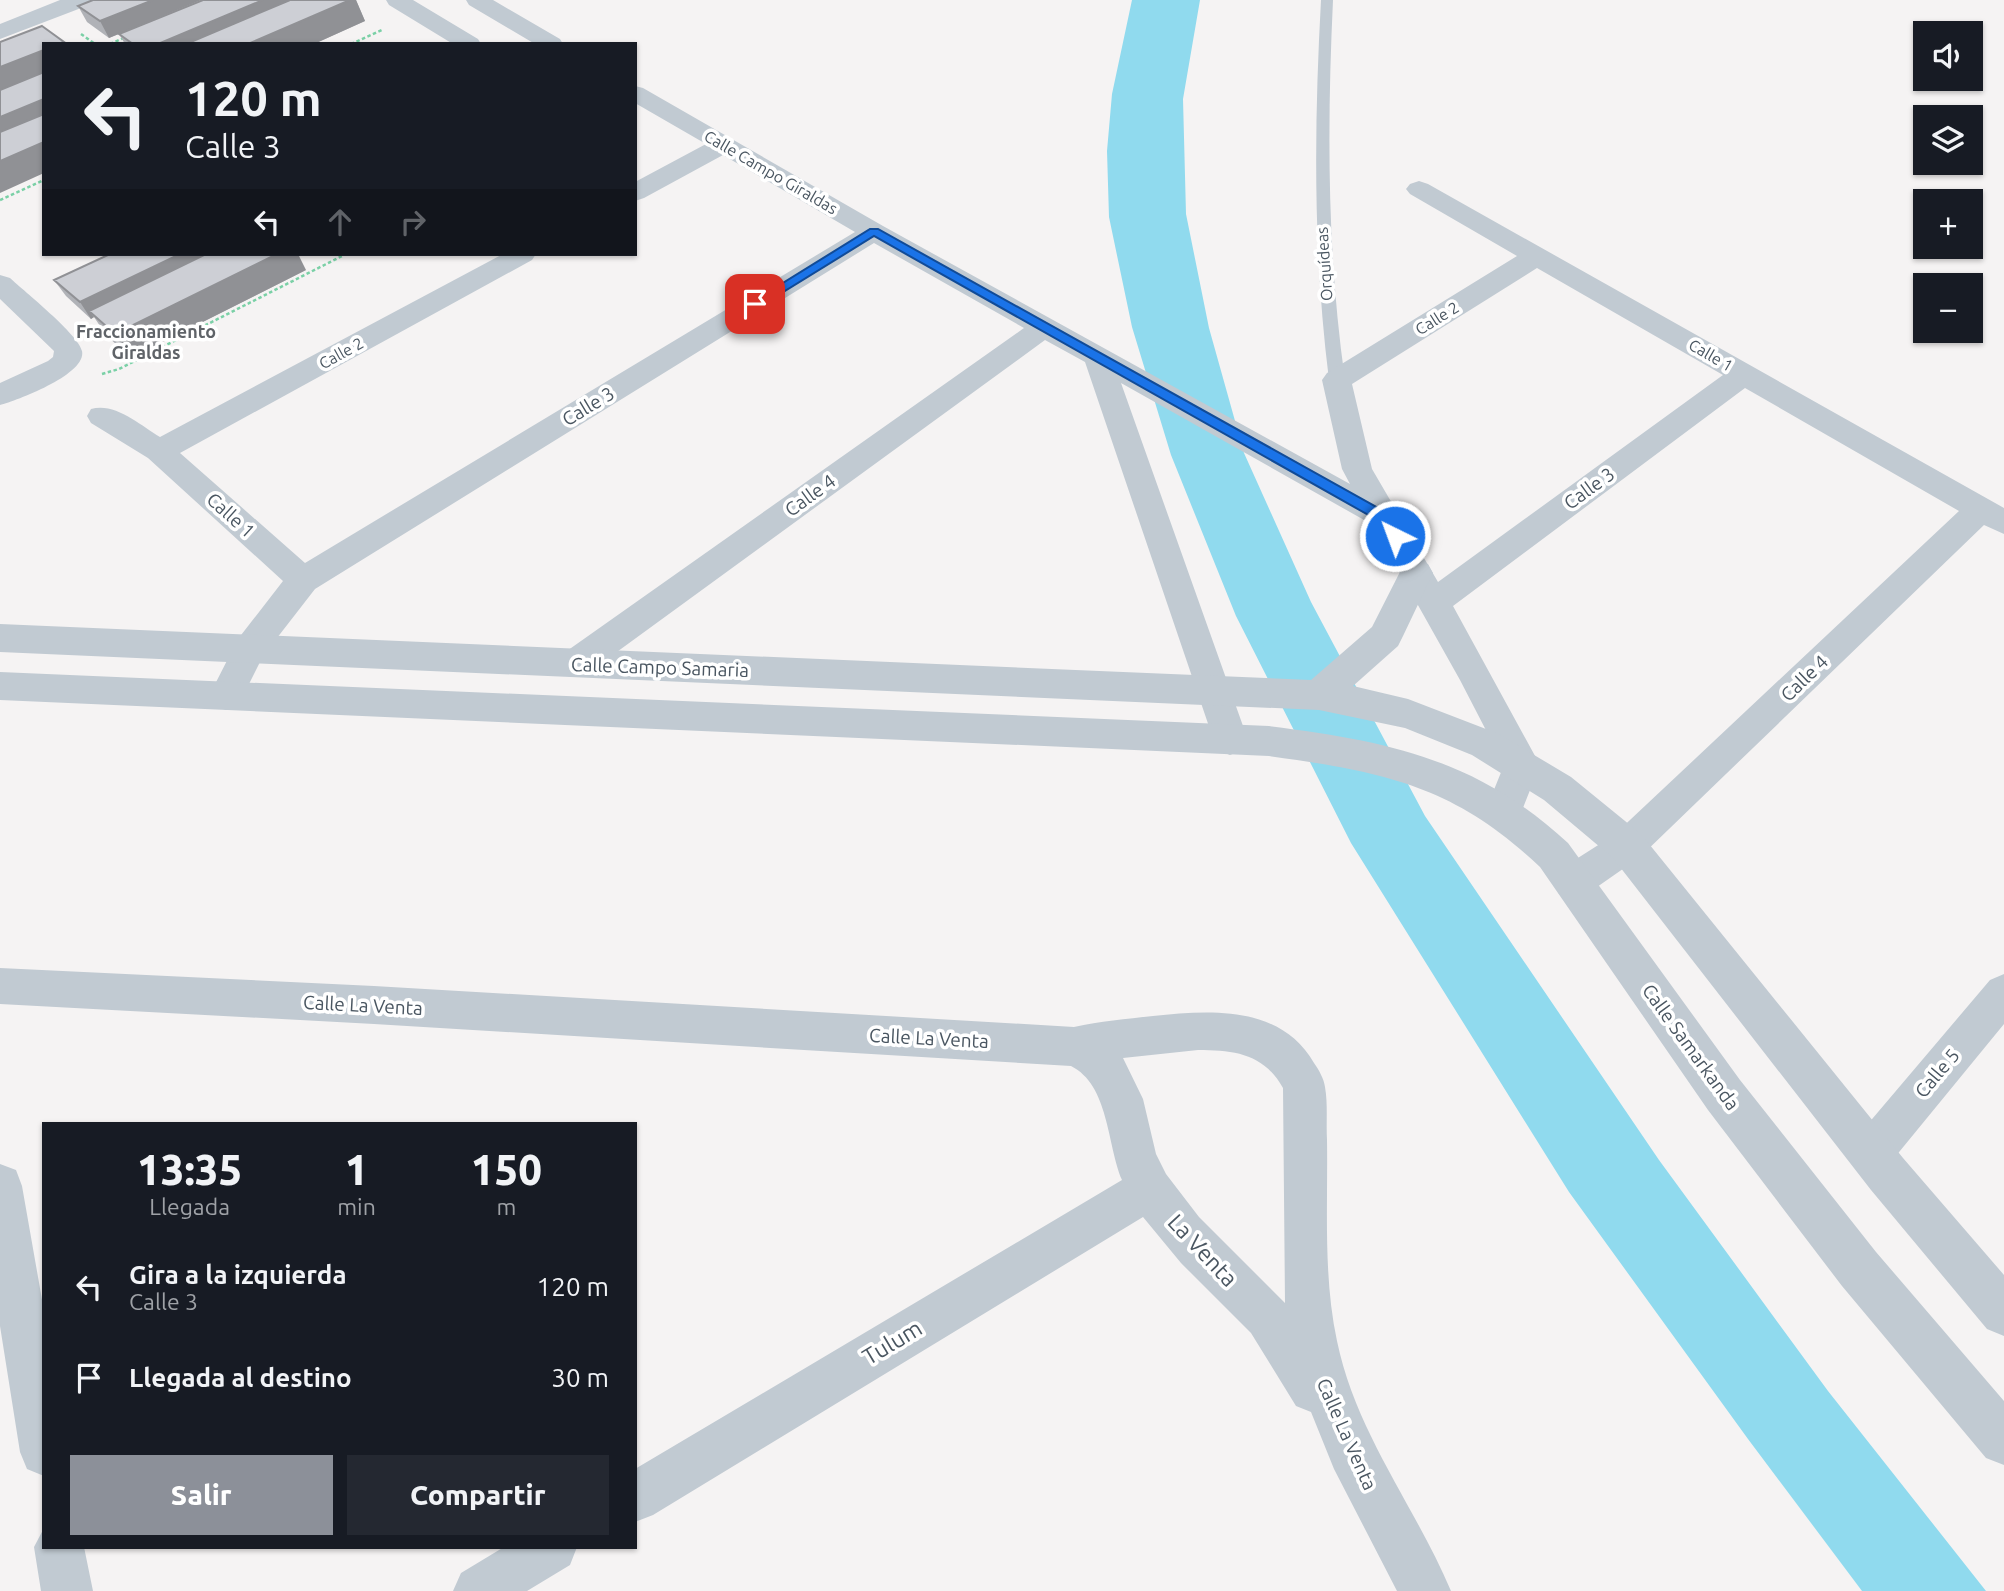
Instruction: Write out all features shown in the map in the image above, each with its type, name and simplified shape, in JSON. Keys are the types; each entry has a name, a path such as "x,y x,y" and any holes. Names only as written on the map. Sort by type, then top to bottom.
{"street":[{"path":"0,32 81,0"},
{"path":"397,0 467,42"},
{"path":"477,0 549,42"},
{"name":"Calle Campo Giraldas","path":"637,94 874,232 1384,517"},
{"path":"637,191 723,145"},
{"name":"Calle 1","path":"1419,189 1992,516"},
{"name":"Calle 3","path":"303,580 874,232"},
{"name":"Calle 2","path":"159,451 519,256"},
{"name":"Calle 2","path":"1338,380 1537,256"},
{"path":"0,284 64,343 68,351 67,360 58,368 0,395"},
{"name":"Calle 4","path":"576,663 1044,327"},
{"path":"0,687 1230,740 1097,356"},
{"name":"Calle 3","path":"1433,603 1744,374"},
{"name":"Orquídeas","path":"1338,380 1357,469 1522,765"},
{"name":"Calle 1","path":"102,416 159,451 303,580"},
{"name":"Calle 4","path":"1573,882 1627,846 1992,516"},
{"path":"1319,695 1385,636 1416,573"},
{"path":"226,696 250,648 303,580"},
{"name":"Calle Campo Samaria","path":"0,638 1319,695"},
{"path":"1319,695 1409,713 1485,742 1584,808 1627,846 1871,1153 2004,1312"},
{"name":"Calle Samarkanda","path":"1230,740 1317,746 1403,764 1485,799 1534,834 1573,882 1724,1095 1859,1269 2004,1440"},
{"path":"1504,812 1522,765"},
{"name":"Calle La Venta","path":"0,986 374,1005 1074,1047 1105,1040 1224,1030 1264,1040 1287,1056 1304,1085 1310,1332 1319,1371 1352,1451 1425,1591"},
{"name":"Calle 5","path":"1871,1153 2004,993"},
{"name":"La Venta","path":"1074,1047 1088,1052 1112,1073 1119,1087 1131,1146 1150,1188 1201,1253 1267,1317 1352,1451"},
{"path":"0,1185 42,1440"},
{"name":"Tulum","path":"637,1496 1150,1188"},
{"path":"59,1549 66,1591"},
{"path":"479,1591 549,1549"}],"lane":[{"name":"Orquídeas","path":"1328,0 1321,232 1329,328 1338,380"}],"path":[{"path":"115,42 134,34"},
{"path":"0,200 42,181"},
{"path":"58,368 90,374 104,374 119,369 337,256"}],"water":[{"path":"1132,0 1200,0 1183,99 1186,214 1209,328 1244,453 1311,602 1425,816 1659,1160 1828,1391 1986,1591 1862,1591 1569,1192 1351,843 1236,616 1171,455 1132,327 1109,217 1107,151 1112,94"}],"building":[{"path":"93,0 153,0 100,21 78,6"},
{"path":"203,0 263,0 163,42 130,42 119,34"},
{"path":"290,0 350,0 253,42 191,42"},
{"path":"42,26 64,42 42,42 42,51 0,67 0,42"},
{"path":"42,73 42,100 0,117 0,90"},
{"path":"42,115 42,143 0,161 0,132"},
{"path":"106,256 176,256 80,302 54,280"},
{"path":"202,256 273,256 115,334 89,311"}],"district":[{"name":"Fraccionamiento Giraldas","path":"146,341"}],"route":[{"path":"755,304 874,232 1384,517 1395,536"}]}
